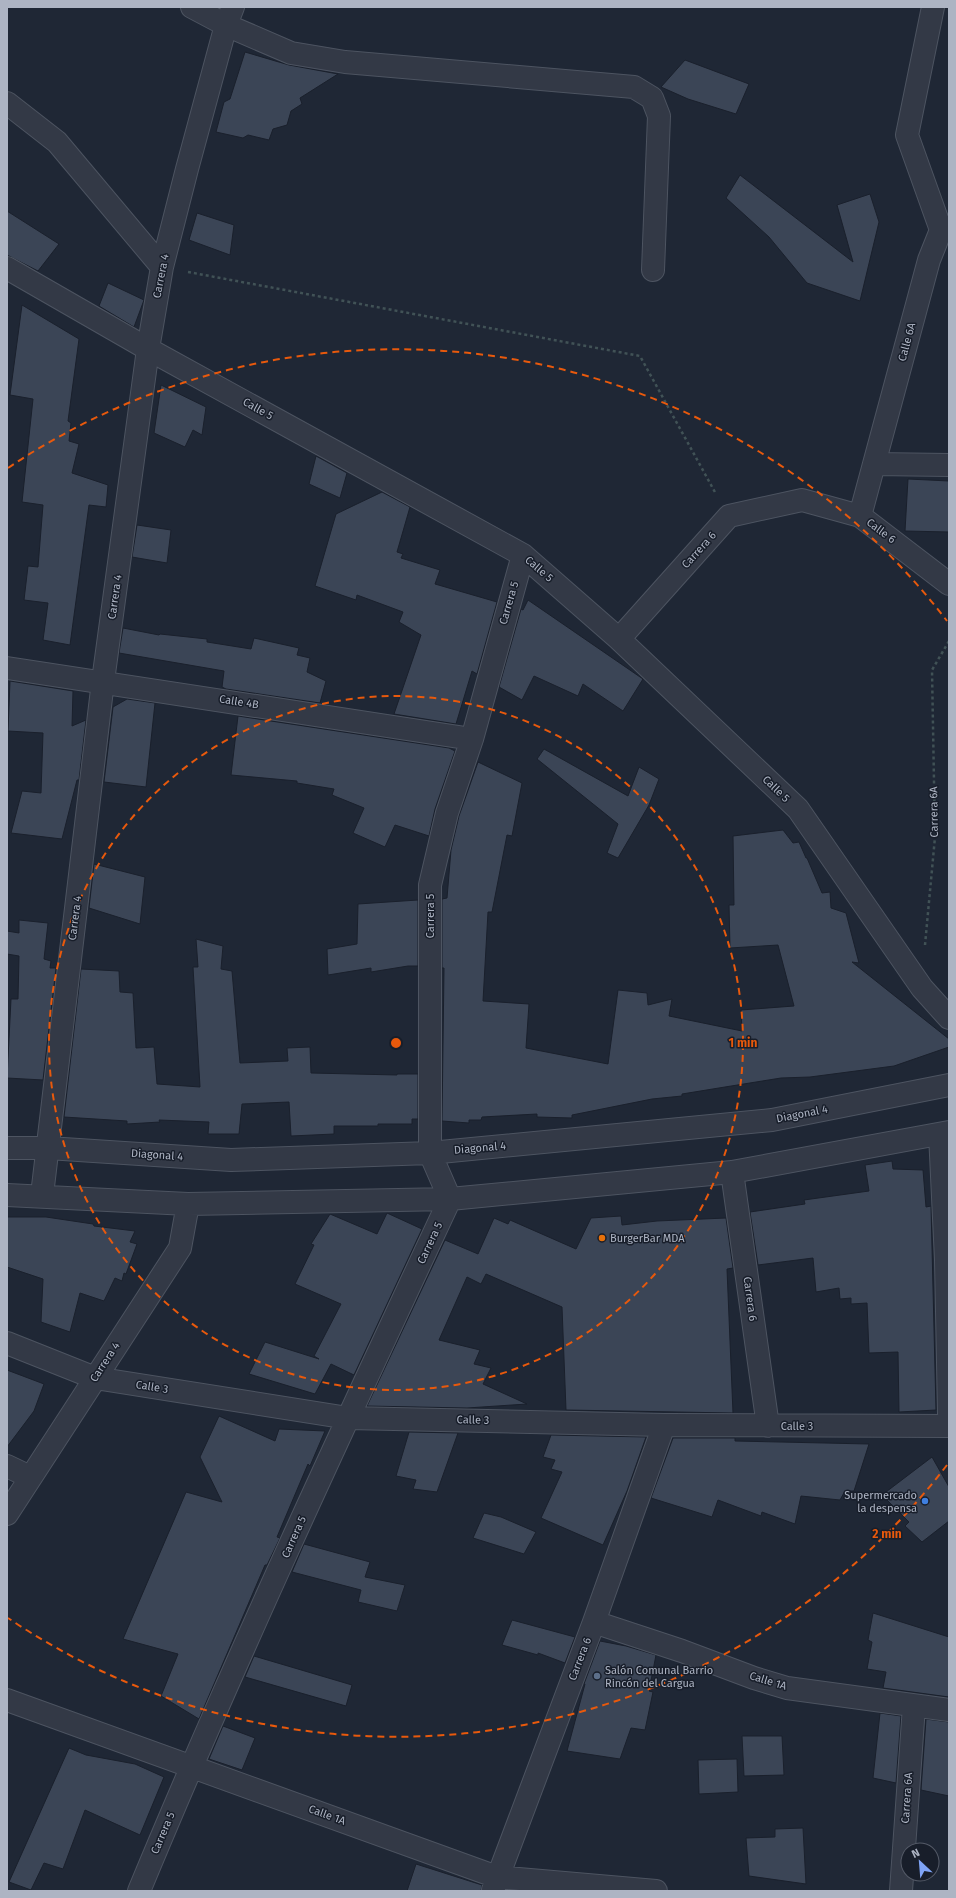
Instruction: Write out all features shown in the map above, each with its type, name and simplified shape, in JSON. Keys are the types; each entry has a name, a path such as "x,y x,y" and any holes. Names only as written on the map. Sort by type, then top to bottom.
{"street":[{"path":"192,7 230,16 291,53 345,62 634,87 652,98 660,116 653,270"},
{"path":"933,7 907,135 945,228"},
{"name":"Carrera 4","path":"42,1196 103,681 148,349 162,267 187,169 230,16"},
{"path":"7,103 57,142 162,267"},
{"name":"Calle 6A","path":"860,516 929,260 945,228"},
{"name":"Calle 5","path":"7,268 148,349 523,554 619,639 798,809 922,988 949,1018"},
{"path":"874,464 949,465"},
{"name":"Calle 6","path":"728,516 802,500 860,516 949,584"},
{"name":"Carrera 6","path":"619,639 728,516"},
{"name":"Carrera 5","path":"139,1891 191,1766 348,1418 450,1199 430,1153 430,884 447,813 472,739 523,554"},
{"name":"Calle 4B","path":"7,668 103,681 472,739"},
{"name":"Diagonal 4","path":"7,1148 48,1148 231,1160 430,1153 772,1120 949,1085"},
{"path":"7,1195 188,1204 450,1199 732,1172 945,1133 949,1413"},
{"name":"Carrera 6","path":"732,1172 768,1426"},
{"name":"Carrera 4","path":"7,1514 180,1248 188,1204"},
{"name":"Calle 3","path":"7,1343 96,1378 348,1418 664,1425 949,1426"},
{"name":"Carrera 6","path":"495,1884 594,1622 664,1425"},
{"path":"7,1466 30,1477"},
{"name":"Calle 1A","path":"594,1622 786,1688 949,1710"},
{"name":"Calle 1A","path":"7,1700 191,1766 495,1884 656,1891"},
{"name":"Carrera 6A","path":"901,1891 914,1706"}],"path":[{"path":"162,267 640,356 728,516"},
{"name":"Carrera 6A","path":"925,948 935,837 932,670 949,640"}],"building":[{"path":"245,52 289,65 338,74 300,98 302,104 291,111 287,125 273,129 269,140 248,135 243,138 216,132 224,102 230,99"},
{"path":"685,60 749,84 736,114 688,99 661,87"},
{"path":"740,175 853,262 837,205 870,194 879,222 860,301 807,283 769,237 726,198"},
{"path":"7,211 59,244 38,271 7,255"},
{"path":"197,213 234,225 230,255 189,240"},
{"path":"108,283 144,300 134,327 99,306"},
{"path":"22,305 79,339 68,421 71,423 69,441 79,444 72,473 108,485 106,507 89,505 70,645 43,640 48,603 24,600 28,566 38,567 43,505 22,502 33,399 10,395"},
{"path":"161,385 206,407 202,435 193,430 185,447 154,433"},
{"path":"316,456 347,473 340,498 309,484"},
{"path":"908,479 949,481 949,532 905,531"},
{"path":"382,492 410,507 397,552 403,554 401,558 440,570 435,584 497,602 477,674 472,671 456,724 394,714 421,635 399,622 403,612 357,595 356,600 315,586 336,514"},
{"path":"137,525 171,530 167,563 132,557"},
{"path":"528,600 643,679 623,711 583,684 578,696 534,676 522,700 499,687 521,609 523,610"},
{"path":"123,628 159,635 207,639 207,642 251,649 254,638 299,648 297,655 310,658 307,672 326,681 320,703 226,689 222,687 224,671 119,653"},
{"path":"10,681 73,691 72,726 86,720 79,780 77,780 62,839 11,833 22,791 41,793 43,733 8,731"},
{"path":"127,699 155,703 146,787 104,782 113,707"},
{"path":"238,716 449,748 455,751 435,809 429,836 395,825 385,847 353,833 364,808 332,795 334,789 297,783 297,781 231,775"},
{"path":"544,749 628,796 639,767 659,779 649,805 618,858 607,853 618,824 537,759"},
{"path":"478,762 522,783 512,836 507,835 492,912 488,912 483,1001 529,1004 526,1048 608,1064 618,990 647,993 648,1005 672,999 669,1016 742,1031 741,1010 794,1006 778,945 730,948 729,905 734,905 733,836 783,830 793,843 799,842 822,893 830,892 831,908 846,913 859,963 852,962 949,1039 949,1047 894,1066 810,1077 781,1078 725,1087 682,1094 682,1096 652,1099 572,1115 572,1118 537,1117 537,1114 482,1117 481,1120 469,1120 469,1123 442,1121 444,968 442,968 442,899 447,898 451,850 459,816"},
{"path":"94,864 145,877 140,924 89,908"},
{"path":"418,900 418,966 408,966 371,972 371,968 328,975 327,949 357,944 358,904"},
{"path":"19,920 48,923 44,959 51,961 50,968 56,968 43,1080 7,1078 11,999 18,999 19,956 7,954 7,931 19,933"},
{"path":"196,939 223,946 221,969 232,971 240,1063 288,1061 287,1048 310,1047 311,1073 418,1074 418,1119 412,1119 412,1124 334,1126 334,1134 291,1136 289,1102 242,1104 239,1134 208,1134 209,1122 159,1120 160,1122 127,1124 127,1121 64,1117 81,969 119,971 120,992 133,993 136,1048 154,1047 157,1084 200,1087 193,967 198,967"},
{"path":"892,1161 893,1169 923,1170 926,1207 931,1206 936,1410 899,1412 898,1352 869,1353 867,1303 851,1304 851,1298 840,1299 839,1288 816,1292 813,1258 758,1265 750,1212 805,1204 804,1200 869,1191 865,1165"},
{"path":"387,1213 422,1229 354,1375 331,1364 315,1394 249,1374 265,1342 319,1359 314,1356 341,1304 295,1284 314,1245 311,1244 330,1214 377,1234"},
{"path":"621,1216 622,1225 657,1221 726,1218 733,1268 727,1269 733,1413 566,1410 562,1307 486,1274 481,1284 467,1277 439,1340 480,1350 474,1364 491,1368 483,1384 527,1404 467,1408 367,1406 445,1240 478,1254 494,1218 508,1224 510,1220 576,1249 591,1218"},
{"path":"7,1217 46,1217 93,1224 94,1226 135,1231 130,1242 137,1244 122,1281 115,1278 104,1301 80,1293 70,1332 41,1322 43,1279 7,1267"},
{"path":"7,1370 44,1384 34,1411 7,1447"},
{"path":"219,1416 275,1441 279,1429 325,1431 310,1466 308,1464 277,1537 280,1538 267,1565 265,1565 199,1719 161,1696 178,1654 123,1639 186,1492 222,1502 200,1457"},
{"path":"409,1432 458,1433 437,1492 413,1489 416,1480 396,1476"},
{"path":"551,1435 646,1437 627,1491 603,1545 541,1518 562,1472 551,1469 555,1460 543,1457"},
{"path":"673,1438 735,1438 735,1441 869,1444 854,1491 845,1491 840,1500 801,1496 795,1524 762,1512 761,1516 718,1500 712,1517 651,1498"},
{"path":"932,1457 949,1487 949,1521 922,1542 905,1526 909,1522 882,1495"},
{"path":"484,1513 501,1517 536,1532 524,1554 473,1538"},
{"path":"304,1544 370,1562 365,1577 405,1585 397,1611 358,1602 361,1590 292,1572"},
{"path":"873,1613 949,1637 949,1697 883,1688 886,1672 867,1669 872,1642 868,1640"},
{"path":"512,1620 575,1637 565,1663 538,1653 538,1655 502,1645"},
{"path":"600,1641 626,1646 656,1655 649,1691 653,1692 645,1730 631,1728 620,1759 567,1751 584,1684"},
{"path":"254,1656 352,1685 346,1706 245,1677"},
{"path":"880,1713 901,1716 896,1783 873,1778"},
{"path":"926,1719 949,1722 949,1796 921,1790"},
{"path":"223,1726 255,1738 242,1770 209,1759"},
{"path":"742,1736 782,1736 784,1775 744,1776"},
{"path":"69,1748 86,1755 135,1764 164,1777 140,1835 85,1810 63,1869 44,1863 31,1890 9,1882"},
{"path":"737,1759 738,1792 699,1794 698,1760"},
{"path":"803,1828 806,1884 749,1876 746,1838 775,1837 775,1829"},
{"path":"416,1864 482,1885 481,1891 407,1891"}],"place":[{"name":"BurgerBar MDA","path":"602,1238"},
{"name":"Supermercado la despensa","path":"925,1501"},
{"name":"Salón Comunal Barrio Rincón del Cargua","path":"597,1676"}]}
